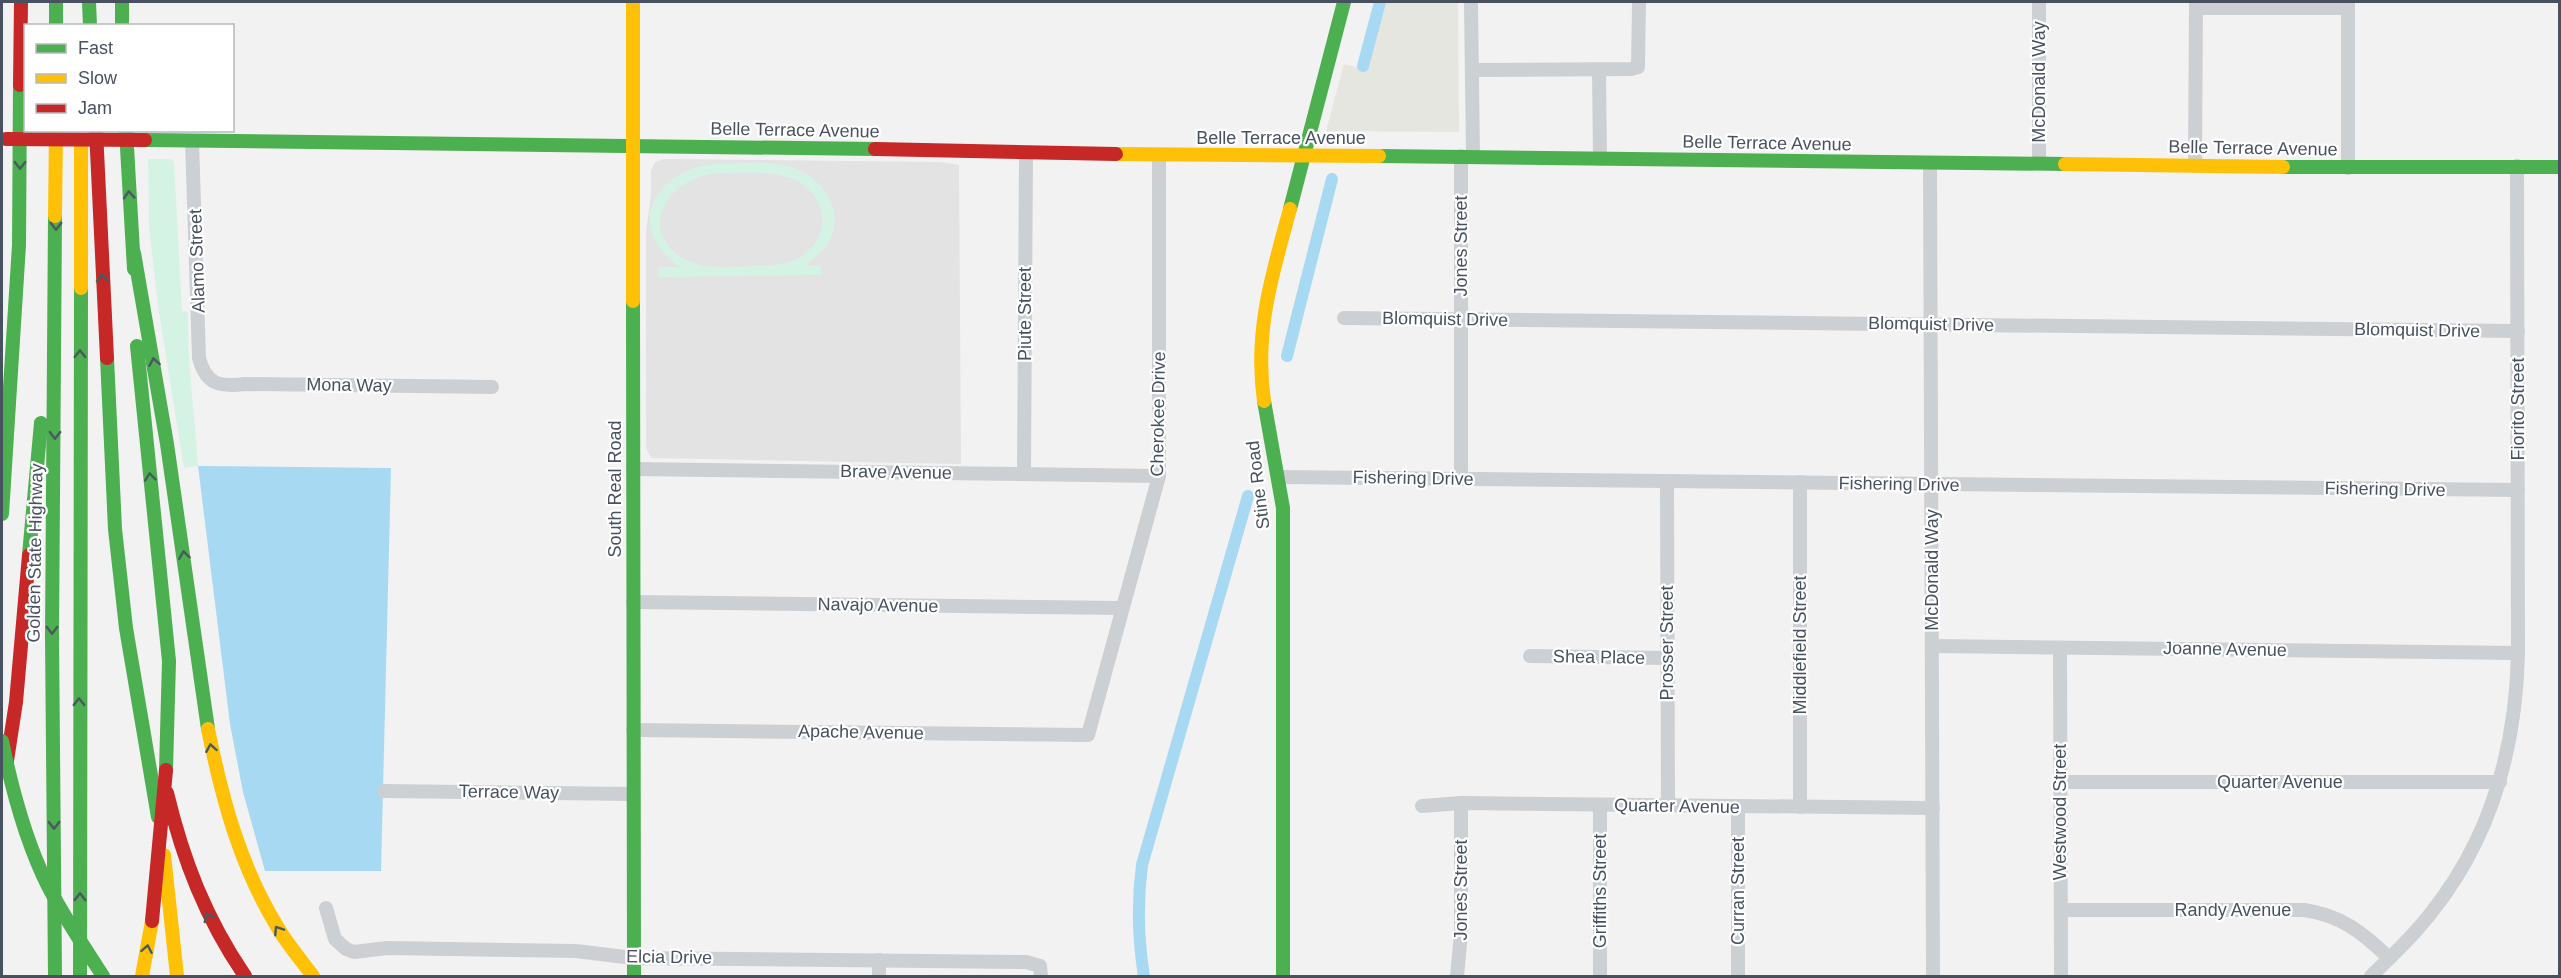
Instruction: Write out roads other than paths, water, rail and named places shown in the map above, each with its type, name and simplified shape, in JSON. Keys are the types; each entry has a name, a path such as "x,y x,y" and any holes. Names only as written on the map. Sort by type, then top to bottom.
{"main road":[{"path":"2,514 19,245 21,2"},
{"path":"56,2 56,24"},
{"path":"82,2 82,24"},
{"path":"89,2 90,24"},
{"path":"122,2 122,24"},
{"name":"South Real Road","path":"633,2 633,976"},
{"name":"Stine Road","path":"1283,976 1282,508 1279,477 1262,393 1260,342 1267,295 1344,2"},
{"name":"Golden State Highway","path":"55,976 52,635 56,132"},
{"path":"80,976 81,132"},
{"path":"96,132 117,554 125,618 164,855 177,976"},
{"path":"126,132 139,376 165,605 169,661 166,775 152,921 142,976"},
{"name":"Belle Terrace Avenue","path":"4,139 414,146 918,150 1026,154 1467,156 2348,168 2559,166"},
{"path":"2,339 19,245"},
{"path":"134,253 170,461 215,773 237,849 258,896 278,931 313,976"},
{"path":"2,789 16,702 42,417 56,356"},
{"path":"112,483 136,634 179,844 188,875 206,914 245,976"},
{"path":"2,741 26,833 36,860 62,911 103,976"}],"street":[{"name":"Jones Street","path":"1461,479 1461,319 1472,70 1471,2"},
{"path":"1472,70 1631,69 1640,66 1640,2"},
{"name":"McDonald Way","path":"2038,2 2039,163"},
{"path":"2194,165 2196,5 2348,5 2348,168"},
{"path":"1599,69 1600,159"},
{"name":"Alamo Street","path":"192,141 199,358 202,370 208,378"},
{"name":"Piute Street","path":"1024,474 1026,154"},
{"name":"Cherokee Drive","path":"1088,735 1159,476 1159,155"},
{"name":"McDonald Way","path":"1930,163 1933,976"},
{"name":"Fiorito Street","path":"2371,976 2432,912 2453,883 2483,828 2500,782 2514,723 2518,652 2517,166"},
{"name":"Blomquist Drive","path":"1344,318 2518,331"},
{"name":"Mona Way","path":"208,378 218,385 231,386 245,384 492,387"},
{"name":"Brave Avenue","path":"633,469 1159,476"},
{"name":"Fishering Drive","path":"1279,477 2518,490"},
{"name":"Prosser Street","path":"1667,481 1668,806"},
{"name":"Middlefield Street","path":"1800,482 1800,807"},
{"name":"Navajo Avenue","path":"633,602 1122,608"},
{"name":"Joanne Avenue","path":"1932,646 2518,652"},
{"name":"Westwood Street","path":"2060,648 2061,976"},
{"name":"Shea Place","path":"1530,656 1667,658"},
{"name":"Apache Avenue","path":"633,730 1088,735"},
{"name":"Quarter Avenue","path":"2060,783 2500,782"},
{"name":"Terrace Way","path":"384,791 633,794"},
{"name":"Jones Street","path":"1457,976 1461,933 1461,803"},
{"name":"Quarter Avenue","path":"1422,806 1461,803 1933,808"},
{"name":"Griffiths Street","path":"1599,805 1600,976"},
{"name":"Curran Street","path":"1738,806 1738,976"},
{"name":"Elcia Drive","path":"326,908 335,939 346,949 354,952 387,948 576,951 633,958 1026,962 1040,971"},
{"name":"Randy Avenue","path":"2061,910 2304,910 2319,912 2350,924 2364,933 2389,958"},
{"path":"879,960 879,976"}],"water":[{"path":"198,466 391,468 381,871 265,871 243,792 230,724"}],"waterway":[{"path":"1363,66 1380,2"},
{"path":"1287,356 1332,179"},
{"path":"1144,976 1139,921 1142,865 1248,496"}]}
